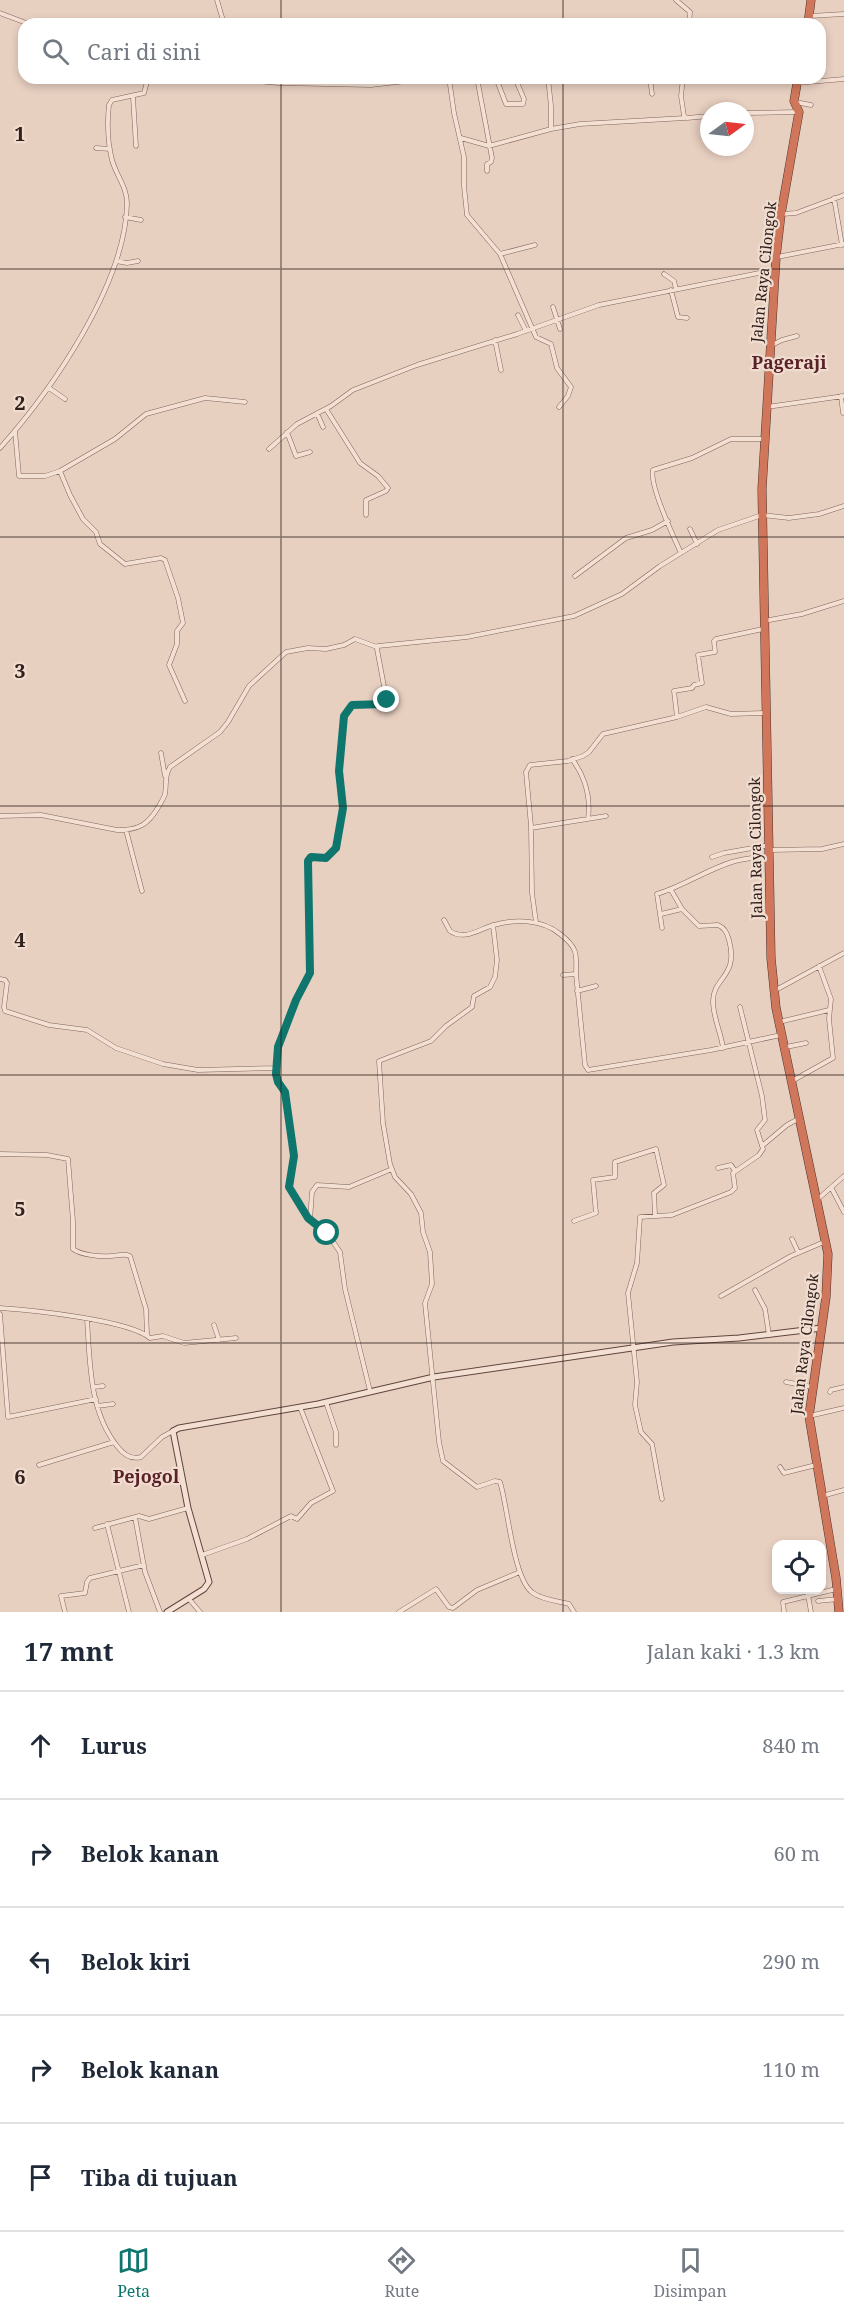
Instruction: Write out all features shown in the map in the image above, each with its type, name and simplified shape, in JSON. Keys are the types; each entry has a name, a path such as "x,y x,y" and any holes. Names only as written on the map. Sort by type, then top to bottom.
{"highway":[{"path":"808,18 811,0"},
{"path":"797,84 794,101 799,112"},
{"name":"Jalan Raya Cilongok","path":"799,112 781,214 775,270 762,515 763,626 774,991 781,1035 817,1200 828,1266 822,1328 809,1416 816,1465 840,1577 839,1612"}],"street":[{"path":"217,0 222,18"},
{"path":"676,0 690,12 690,18"},
{"path":"0,13 18,20"},
{"path":"820,18 844,14"},
{"path":"826,80 844,79"},
{"path":"0,448 49,388 89,322 116,261 127,202 112,160 108,111 110,102 115,99 141,95 146,91 147,84"},
{"path":"340,84 380,84"},
{"path":"450,84 464,157 467,215 500,254 539,340 551,344 557,368 570,385 571,391 559,407"},
{"path":"478,84 492,160 487,164 487,171"},
{"path":"498,84 506,104 523,104 524,99 518,84"},
{"path":"549,84 552,106 551,129"},
{"path":"651,84 652,94"},
{"path":"683,84 682,110 685,118"},
{"path":"133,97 136,146"},
{"path":"794,101 811,105"},
{"path":"754,113 799,112"},
{"path":"461,138 489,146 551,129 580,124 700,117"},
{"path":"96,148 110,149"},
{"path":"781,214 800,212 844,195"},
{"path":"776,257 843,244 834,198"},
{"path":"125,217 141,220"},
{"path":"500,254 536,245"},
{"path":"116,261 127,263 138,261"},
{"path":"269,449 297,424 326,409 353,390 417,365 526,331 599,305 775,270"},
{"path":"664,274 674,281 673,289 678,317 687,318"},
{"path":"553,307 560,329"},
{"path":"518,315 526,331"},
{"path":"770,347 782,340 797,336"},
{"path":"495,340 501,370"},
{"path":"49,388 65,399"},
{"path":"767,407 843,396 843,413"},
{"path":"15,430 19,476 45,476 60,471 115,439 146,414 205,398 245,402"},
{"path":"326,409 360,463 378,476 387,488 386,491 366,500 366,515"},
{"path":"317,413 323,427"},
{"path":"288,432 296,456 310,452"},
{"path":"681,553 653,479 653,470 692,458 731,440 765,439"},
{"path":"60,471 76,508 96,532 100,544 114,556 125,564 161,558 165,560 174,584 183,623 177,631 177,644 169,665 186,701"},
{"path":"165,776 170,767 180,758 220,732 249,686 286,652 308,648 326,649 344,645 356,639 377,647 387,644 467,637 544,624 578,615 622,594 707,535 718,530 762,515 789,518 819,514 844,506"},
{"path":"575,576 626,538 652,530 668,521"},
{"path":"690,529 697,544"},
{"path":"677,717 674,691 692,688 702,683 698,655 715,652 714,641 716,639 844,601"},
{"path":"370,1391 345,1290 340,1252 327,1233 310,1220 289,1187 294,1156 285,1092 278,1082 276,1068 278,1047 296,1000 310,973 308,861 311,857 326,858 334,851 342,822 343,808 339,771 344,716 352,705 387,702 377,647"},
{"path":"536,922 532,893 531,828 526,772 530,765 572,759 589,752 603,734 677,717 706,707 731,714 766,713"},
{"path":"0,816 41,815 126,830 142,826 151,819 164,797 165,776 161,753"},
{"path":"572,759 587,787 590,804 588,819"},
{"path":"531,828 606,816"},
{"path":"126,830 142,891"},
{"path":"712,857 771,850 822,849 844,844"},
{"path":"663,928 657,895 733,862 771,850"},
{"path":"670,890 682,909 699,926 721,926 726,931 731,963 713,999 716,1023 723,1048"},
{"path":"661,914 682,909"},
{"path":"444,920 450,931 456,935 475,933 493,925 536,922 558,931 570,941 575,952 585,1065 588,1070 723,1048 781,1035"},
{"path":"493,925 497,969 490,987 474,996 472,1007 460,1014 431,1041 378,1062 383,1124 392,1169 395,1177 411,1194 422,1213 423,1232 430,1252 432,1284 425,1303 439,1442 444,1461 477,1487 495,1481 500,1482 520,1572 531,1592 569,1604 574,1612"},
{"path":"774,991 844,953"},
{"path":"791,1082 833,1058 829,1010 831,999 819,966"},
{"path":"563,975 576,974"},
{"path":"0,979 7,983 5,1011 49,1025 87,1030 110,1045 146,1059 198,1070 276,1068"},
{"path":"577,991 596,986"},
{"path":"740,1007 762,1096 765,1120 757,1130 762,1146"},
{"path":"779,1022 829,1010"},
{"path":"784,1048 806,1043"},
{"path":"662,1499 653,1448 651,1442 641,1432 634,1405 637,1382 629,1289 637,1263 640,1217 672,1215 731,1192 735,1188 733,1174 735,1171 759,1155 762,1146 787,1125 799,1119"},
{"path":"574,1221 596,1213 593,1180 615,1177 615,1162 656,1149 664,1185 654,1193 655,1215"},
{"path":"0,1154 46,1155 68,1159 74,1221 73,1249 82,1253 107,1257 125,1254 130,1256 146,1309 147,1335"},
{"path":"718,1168 731,1165 735,1171"},
{"path":"310,1220 312,1192 317,1185 349,1187 392,1169"},
{"path":"817,1200 844,1176"},
{"path":"832,1189 844,1212"},
{"path":"792,1239 798,1252"},
{"path":"721,1296 798,1252 825,1242"},
{"path":"755,1290 765,1310 769,1335"},
{"path":"0,1308 107,1322 151,1338 162,1336 184,1342 236,1338"},
{"path":"0,1314 8,1417 96,1398"},
{"path":"87,1320 90,1363 97,1406 104,1427 124,1454 136,1458 141,1457 162,1437 172,1431 326,1402 434,1377 673,1342 769,1335 822,1328"},
{"path":"214,1325 219,1340"},
{"path":"786,1382 812,1387"},
{"path":"94,1387 103,1386"},
{"path":"830,1392 831,1389 844,1387"},
{"path":"326,1402 336,1432 336,1445"},
{"path":"97,1406 113,1404"},
{"path":"201,1556 247,1539 291,1516 297,1519 310,1503 333,1491 300,1407"},
{"path":"809,1416 844,1407"},
{"path":"167,1612 204,1589 209,1582 188,1508 172,1431"},
{"path":"39,1465 114,1442"},
{"path":"780,1467 784,1473 816,1465"},
{"path":"822,1496 844,1490"},
{"path":"95,1528 140,1515 148,1519 188,1508"},
{"path":"135,1517 144,1565 160,1612"},
{"path":"107,1524 129,1612"},
{"path":"65,1612 61,1596 82,1594 90,1578 144,1565"},
{"path":"399,1612 437,1589 449,1607 453,1608 477,1590 520,1572"},
{"path":"784,1612 783,1602 838,1589"},
{"path":"808,1595 811,1612"},
{"path":"189,1599 200,1612"},
{"path":"818,1600 839,1599"}],"district":[{"name":"Pageraji","path":"789,363"},
{"name":"Pejogol","path":"146,1477"}],"route":[{"path":"327,1233 315,1226 308,1218 289,1187 294,1156 285,1090 277,1080 278,1047 288,1027 296,1000 310,973 308,860 311,857 326,858 334,851 342,822 343,808 339,771 344,716 352,705 384,704 387,700"}]}
